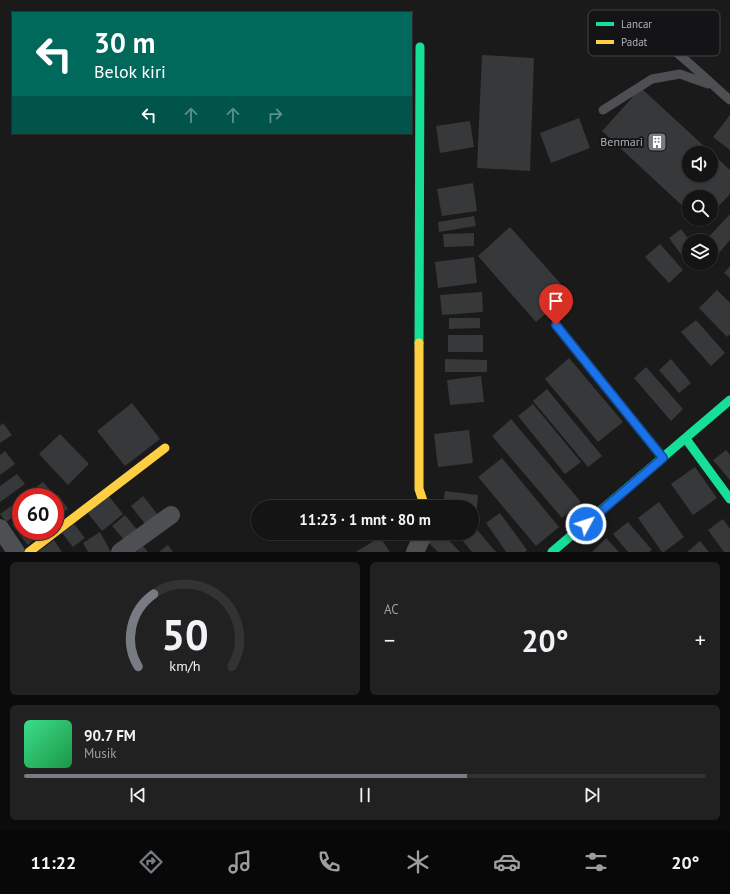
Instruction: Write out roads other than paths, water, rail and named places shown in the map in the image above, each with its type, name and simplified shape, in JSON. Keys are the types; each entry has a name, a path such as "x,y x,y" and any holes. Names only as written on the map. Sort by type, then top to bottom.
{"street":[{"path":"420,47 419,489 423,500"},
{"path":"562,549 730,400"},
{"path":"686,439 730,498"},
{"path":"29,552 165,448"},
{"path":"120,552 171,515"},
{"path":"0,528 16,552"},
{"path":"415,552 421,540"}],"lane":[{"path":"682,56 711,85 730,100"},
{"path":"603,110 652,79 680,74 711,85"},
{"path":"556,325 663,458"}],"place":[{"name":"Benmari","path":"657,142"}]}
